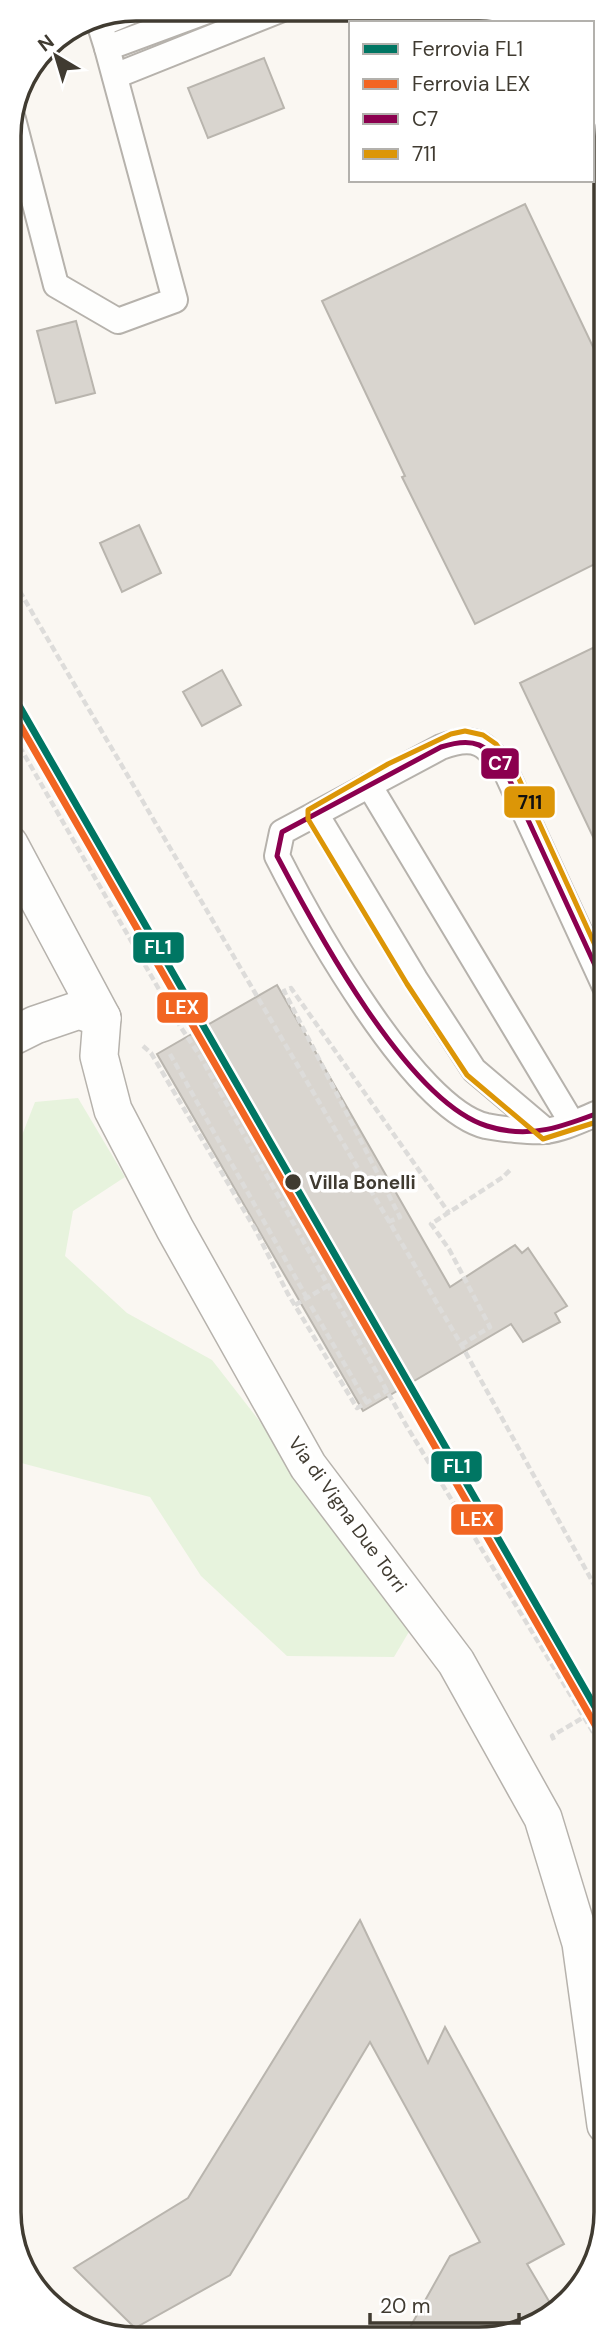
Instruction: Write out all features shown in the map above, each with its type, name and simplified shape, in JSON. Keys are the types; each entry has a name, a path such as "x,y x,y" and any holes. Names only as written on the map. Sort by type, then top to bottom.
{"street":[{"path":"21,866 102,1018"},
{"path":"22,1031 79,1010 102,1018"},
{"name":"Via di Vigna Due Torri","path":"102,1018 99,1056 113,1110 174,1229 308,1466 456,1662 543,1818 581,1942 594,2037"}],"lane":[{"path":"21,150 56,285 118,321 175,300 101,30 150,21"},
{"path":"115,76 252,21"},
{"path":"594,961 506,772 487,748 474,741 457,741 441,747 282,832 277,856 336,961 412,1070 443,1101 485,1126 546,1131 594,1115"},
{"path":"369,786 572,1123"},
{"path":"316,814 415,979 474,1070 546,1131"}],"path":[{"path":"21,593 461,1345 594,1584"},
{"path":"21,749 180,1026 200,1056 406,1425 594,1734"},
{"path":"388,1222 400,1217 284,992 291,988 449,1213"},
{"path":"102,1018 133,1036 151,1053 357,1408 388,1390"},
{"path":"170,1054 307,1298"},
{"path":"461,1345 490,1327 449,1249 431,1224 503,1177 546,1131"},
{"path":"295,1305 330,1285"},
{"path":"310,1306 367,1403"}],"green space":[{"path":"78,1098 125,1177 73,1211 65,1256 127,1313 212,1360 413,1625 394,1657 287,1656 201,1576 150,1497 21,1463 21,1138 35,1102"}],"building":[{"path":"264,58 284,108 208,138 188,88"},
{"path":"525,204 594,349 594,564 475,624 402,477 405,476 322,301"},
{"path":"76,321 95,393 56,403 37,331"},
{"path":"139,525 161,573 122,592 100,543"},
{"path":"594,647 594,839 520,683"},
{"path":"222,670 241,705 202,726 183,692"},
{"path":"277,985 450,1287 515,1245 522,1253 528,1248 567,1306 555,1313 560,1322 523,1342 511,1324 363,1411 157,1054"},
{"path":"360,1920 428,2063 445,2027 564,2244 527,2264 550,2302 530,2315 494,2326 410,2327 450,2256 480,2242 370,2042 230,2275 134,2327 74,2268 188,2198"}],"rail line":[{"name":"FL1","path":"21,709 594,1705"},
{"name":"LEX","path":"21,727 594,1723"}],"transit line":[{"name":"711","path":"594,943 514,768 496,744 483,735 465,731 451,734 388,764 308,810 308,819 407,984 467,1075 543,1139 594,1123"},
{"name":"C7","path":"594,963 506,772 492,755 479,745 463,742 441,747 282,832 277,856 315,925 366,1009 395,1049 426,1083 457,1110 487,1126 503,1130 518,1132 547,1129 594,1114"}],"place":[{"name":"Villa Bonelli","path":"293,1182"}]}
